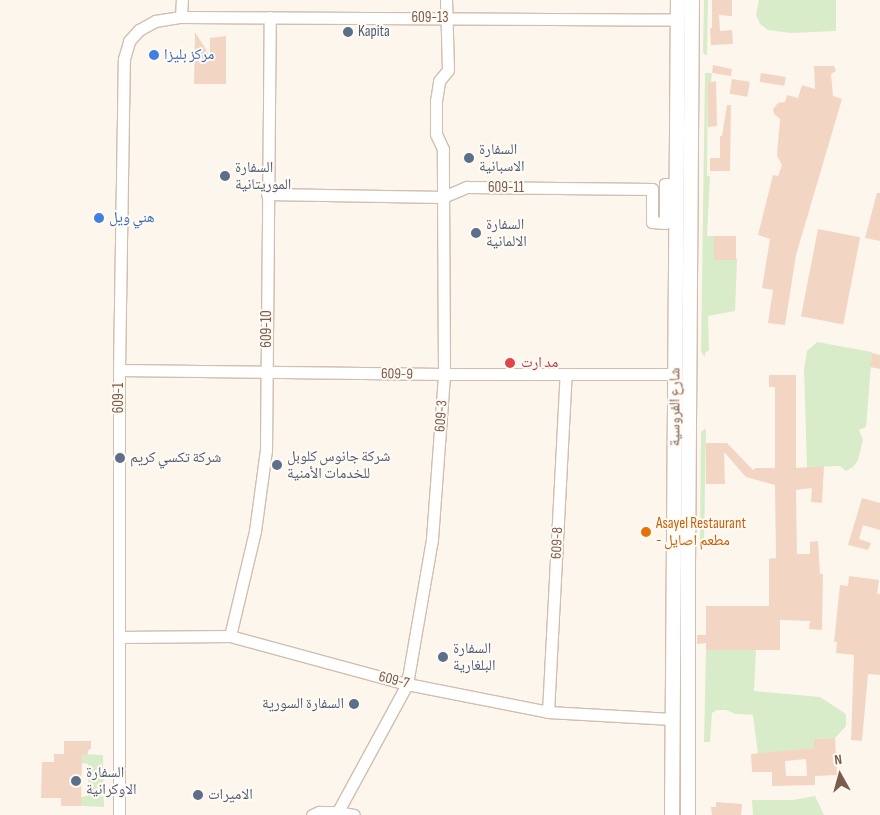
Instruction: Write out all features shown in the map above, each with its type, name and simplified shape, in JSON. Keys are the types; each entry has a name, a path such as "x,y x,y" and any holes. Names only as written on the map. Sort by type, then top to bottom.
{"street":[{"path":"181,17 182,0"},
{"name":"609-3","path":"336,813 408,684 432,539 444,374 443,149 436,134 436,101 440,81 448,70 446,0"},
{"name":"شارع الفروسية","path":"678,0 675,184 675,374 688,815"},
{"name":"شارع الفروسية","path":"672,815 672,719 681,566 692,0"},
{"name":"609-13","path":"181,17 678,20"},
{"name":"609-1","path":"119,815 119,370 124,59 129,41 139,30 154,20 181,17"},
{"name":"609-10","path":"230,636 255,531 266,450 270,18"},
{"name":"609-11","path":"267,194 443,197 467,187 652,189 652,222 664,222 665,184 675,184"},
{"name":"609-9","path":"119,370 444,374 675,374"},
{"name":"609-8","path":"548,712 566,374"},
{"name":"609-7","path":"118,637 230,636 408,684 548,712 672,719"},
{"path":"312,815 319,812 354,815"}],"green space":[{"path":"704,0 708,0 707,55 703,52"},
{"path":"759,0 836,0 836,31 791,33 768,30 760,24 756,15"},
{"path":"705,73 712,73 711,82 708,85 707,176 710,176 707,236 714,236 715,260 737,259 735,311 708,316 709,350 705,353 705,357 701,352"},
{"path":"817,342 872,352 866,427 859,430 863,440 858,460 853,467 846,471 840,466 807,467 804,369 807,351"},
{"path":"706,428 704,544 700,546 701,432"},
{"path":"706,650 756,650 754,691 820,697 846,714 846,726 835,738 814,739 814,748 758,754 753,715 717,710 712,713 710,742 704,742"},
{"path":"82,754 103,755 104,807 81,806 81,797 88,796 88,764 81,763"},
{"path":"815,796 824,815 753,815 752,800 793,800"}],"building":[{"path":"712,0 732,0 732,16 719,15 720,31 732,30 733,44 711,45"},
{"path":"195,32 210,56 210,38 226,36 226,84 194,84"},
{"path":"713,65 732,69 731,76 712,73"},
{"path":"814,66 834,66 836,71 831,74 833,96 842,99 796,255 785,325 768,323 773,290 762,288 770,239 758,235 773,175 778,176 782,165 777,156 780,119 774,114 773,109 778,103 785,102 787,95 798,98 802,85 815,89"},
{"path":"761,73 786,77 784,86 760,82"},
{"path":"732,79 750,82 747,97 730,94"},
{"path":"716,81 717,126 708,127 708,83"},
{"path":"727,105 731,105 730,171 710,171 710,158 720,158 720,136 722,136"},
{"path":"877,193 880,193 880,241 865,238"},
{"path":"818,229 860,237 843,325 801,316"},
{"path":"714,236 736,236 736,260 714,260"},
{"path":"872,353 880,355 880,369 870,367"},
{"path":"769,375 796,375 796,468 824,466 822,503 811,502 812,488 796,490 797,554 810,554 810,542 818,541 820,574 823,574 822,630 809,629 810,621 780,620 780,650 706,650 706,643 697,644 697,635 706,635 706,606 769,606 769,559 776,558 775,485 746,477 724,452 725,484 706,484 706,443 727,443 753,470 756,468 775,468 775,387 769,387"},
{"path":"862,498 880,503 880,530 863,525 859,539 871,543 868,550 848,545"},
{"path":"849,576 879,580 877,594 880,594 880,675 868,674 862,741 851,740 854,655 836,653 837,642 834,642 840,585 848,586"},
{"path":"835,738 837,775 815,776 815,785 772,786 772,772 752,772 751,754 814,748 814,739","holes":["806,759 807,776 786,776 785,761"]},
{"path":"64,741 91,741 91,749 89,749 87,755 82,754 81,806 61,806 61,798 41,798 42,762 54,762 54,754 64,754"},
{"path":"716,802 742,804 741,815 712,815 711,807 716,807"}],"place":[{"name":"Kapita","path":"348,32"},
{"name":"مركز بليزا","path":"154,55"},
{"name":"السفارة الاسبانية","path":"469,158"},
{"name":"السفارة الموريتانية","path":"225,176"},
{"name":"هني ويل","path":"99,218"},
{"name":"السفارة الالمانية","path":"476,233"},
{"name":"مد ارت","path":"510,363"},
{"name":"شركة تكسي كريم","path":"120,458"},
{"name":"شركة جانوس كلوبل للخدمات الأمنية","path":"277,465"},
{"name":"Asayel Restaurant - مطعم اصايل","path":"646,532"},
{"name":"السفارة البلغارية","path":"443,657"},
{"name":"السفارة السورية","path":"354,704"},
{"name":"السفارة الاوكرانية","path":"76,781"},
{"name":"الاميرات","path":"198,795"}]}
